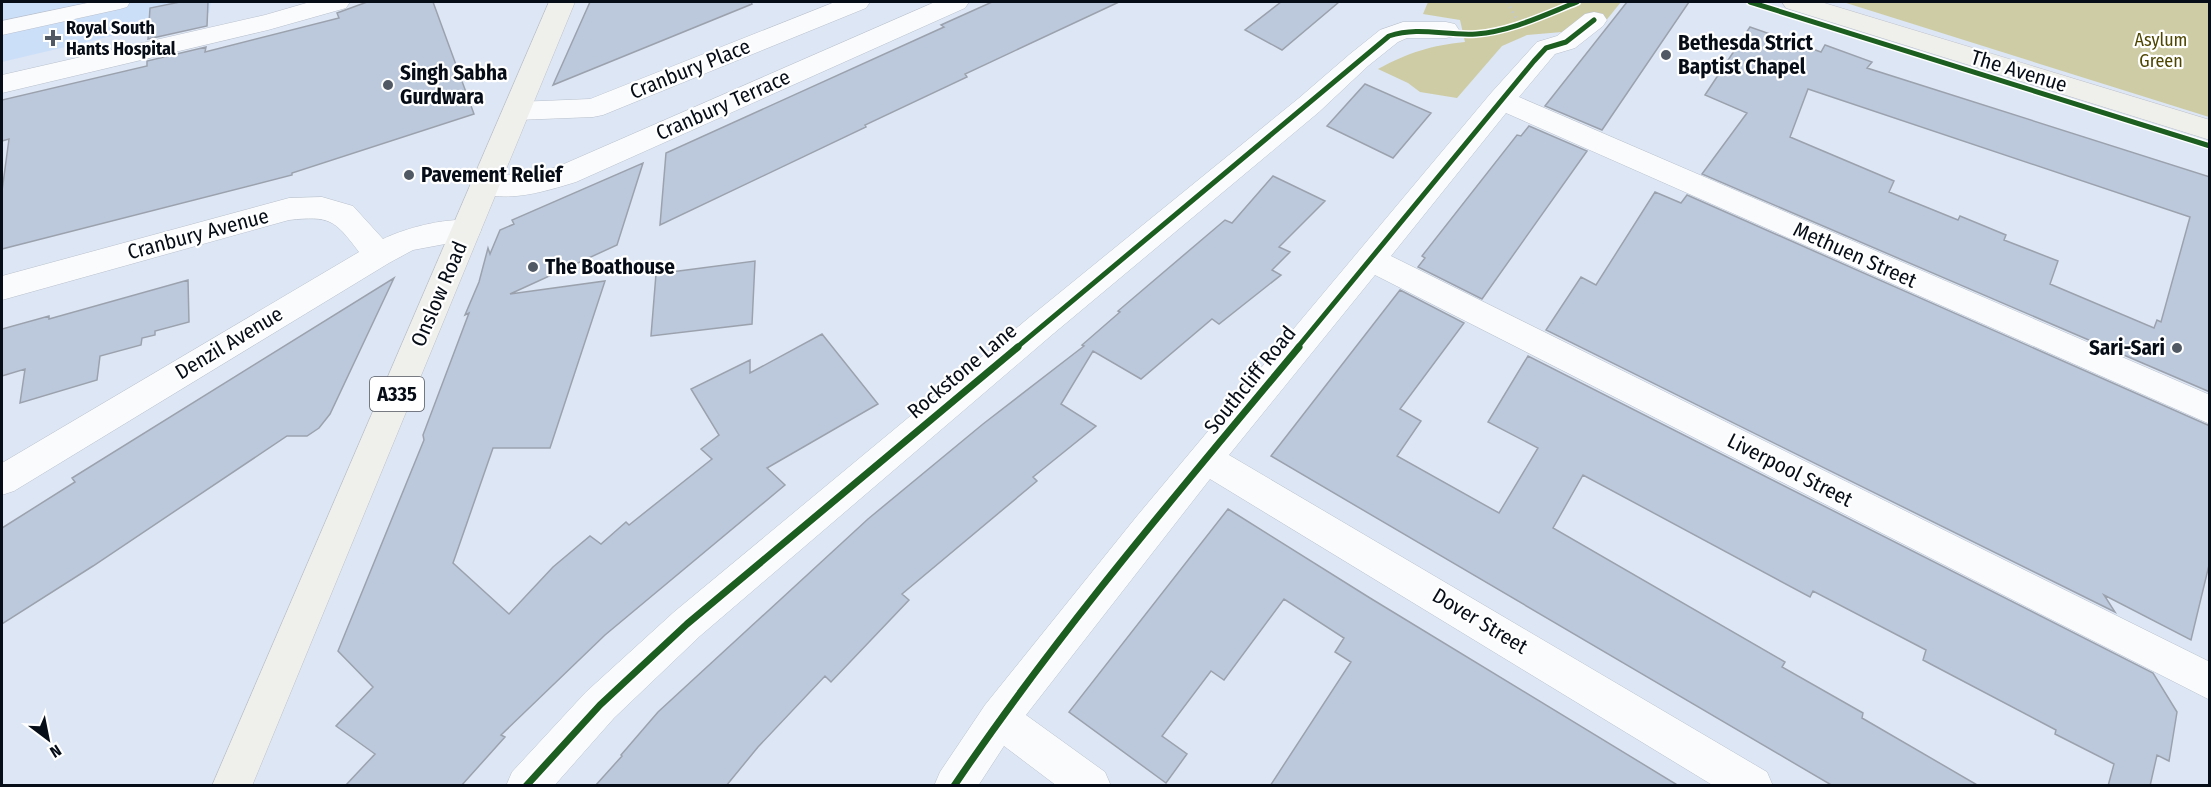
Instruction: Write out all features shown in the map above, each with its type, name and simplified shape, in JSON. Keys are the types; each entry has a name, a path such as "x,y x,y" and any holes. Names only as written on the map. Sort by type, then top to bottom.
{"main road":[{"name":"Onslow Road","path":"232,786 562,2"},
{"name":"The Avenue","path":"1795,2 2210,130"}],"street":[{"path":"2,84 268,22 337,2"},
{"name":"Cranbury Place","path":"517,111 593,108 857,2"},
{"name":"Cranbury Terrace","path":"484,185 530,185 566,175 956,2"},
{"name":"Rockstone Lane","path":"526,786 600,705 696,617 1042,325 1264,143 1389,36 1406,16 1446,30"},
{"name":"Southcliff Road","path":"954,786 999,719 1150,527 1501,100 1546,48 1566,42 1594,20"},
{"name":"Methuen Street","path":"1501,100 2210,410"},
{"name":"Cranbury Avenue","path":"2,288 289,209 315,206 346,214 378,255"},
{"name":"Denzil Avenue","path":"2,480 378,255 407,240 466,230"},
{"name":"Liverpool Street","path":"1369,260 1553,350 2210,682"},
{"name":"Dover Street","path":"1206,459 1753,786"},
{"path":"999,719 1091,786"}],"lane":[{"path":"2,28 120,2"}],"path":[{"path":"1507,2 1516,26 1529,21"}],"shaded area":[{"name":"Royal South Hants Hospital","path":"2,2 211,2 209,13 2,62"}],"green space":[{"path":"1428,2 1621,2 1604,23 1586,16 1562,32 1527,35 1502,46 1457,98 1420,92 1408,83 1378,69 1420,51 1465,42 1460,20 1423,14"},
{"name":"Asylum Green","path":"1843,2 2209,2 2209,117"}],"building":[{"path":"180,2 208,2 207,26 148,39 150,8"},
{"path":"367,2 433,2 474,114 292,173 292,175 2,249 2,191 9,139 2,141 2,100 147,66 147,61 206,47 205,52 339,18 337,13"},
{"path":"590,2 751,2 752,4 553,85"},
{"path":"992,2 1119,2 965,74 967,77 660,225 666,153 944,27 941,25"},
{"path":"1281,2 1339,2 1282,50 1245,30"},
{"path":"1627,2 1689,2 1602,130 1545,106"},
{"path":"1750,27 1821,52 1825,45 1872,62 1867,68 2210,177 2210,392 1702,174 1747,113 1705,95","holes":["1808,89 2190,217 2161,322 2157,320 2154,328 2050,284 2058,261 2004,240 2006,235 1960,216 1958,220 1889,192 1894,181 1790,137"]},
{"path":"1365,84 1431,113 1393,158 1327,126"},
{"path":"1529,126 1587,151 1482,299 1418,267 1425,258 1422,256 1517,135 1521,136"},
{"path":"643,163 617,245 510,294 605,281 550,448 493,448 453,563 509,614 553,567 590,536 601,544 626,522 629,525 712,459 701,449 719,435 691,389 750,360 750,373 822,334 878,404 767,468 785,485 605,635 501,735 505,737 461,786 345,786 375,754 336,726 373,687 338,651 424,440 423,435 469,313 465,315 479,282 488,248 490,254 500,230 514,224 512,220"},
{"path":"1273,176 1325,201 1279,247 1290,252 1272,270 1281,275 1219,324 1212,319 1141,379 1093,351 1061,404 1096,426 1033,477 1037,481 902,594 909,600 831,682 825,676 758,747 726,786 595,786 658,712 868,519 983,424 1084,346 1082,345 1120,312 1118,311 1225,220 1232,223"},
{"path":"1655,192 1681,203 1687,195 2210,426 2210,561 2191,640 2104,595 2115,612 1546,330 1581,277 1596,285"},
{"path":"755,261 752,324 651,336 656,274"},
{"path":"394,278 330,414 319,428 307,436 287,436 2,624 2,528 75,482 72,478"},
{"path":"188,280 189,322 155,331 155,335 142,338 141,345 100,356 97,380 20,403 25,369 2,376 2,329 49,316 49,319"},
{"path":"1400,290 1464,323 1400,409 1421,421 1397,456 1499,513 1538,448 1488,422 1528,356 2153,673 2177,712 2169,761 2157,755 2150,786 2108,786 2114,764 2055,734 2056,730 1923,660 1926,650 1813,591 1810,597 1583,475 1553,528 1785,662 1782,667 1863,713 1862,718 1979,786 1833,786 1271,456"},
{"path":"1228,509 1679,786 1270,786 1351,662 1335,652 1344,638 1284,599 1224,680 1211,671 1162,736 1187,754 1166,783 1069,712"}],"cycle path":[{"path":"526,786 600,705 687,624 1389,36 1413,30 1472,34 1497,31 1577,2"},
{"path":"1750,2 2210,146"},
{"path":"954,786 999,719 1150,527 1534,61 1546,48 1566,42 1594,20"}],"place":[{"name":"Royal South Hants Hospital","path":"53,38"},
{"name":"Bethesda Strict Baptist Chapel","path":"1666,55"},
{"name":"Singh Sabha Gurdwara","path":"388,85"},
{"name":"Pavement Relief","path":"409,175"},
{"name":"The Boathouse","path":"533,267"},
{"name":"Sari-Sari","path":"2177,348"}]}
